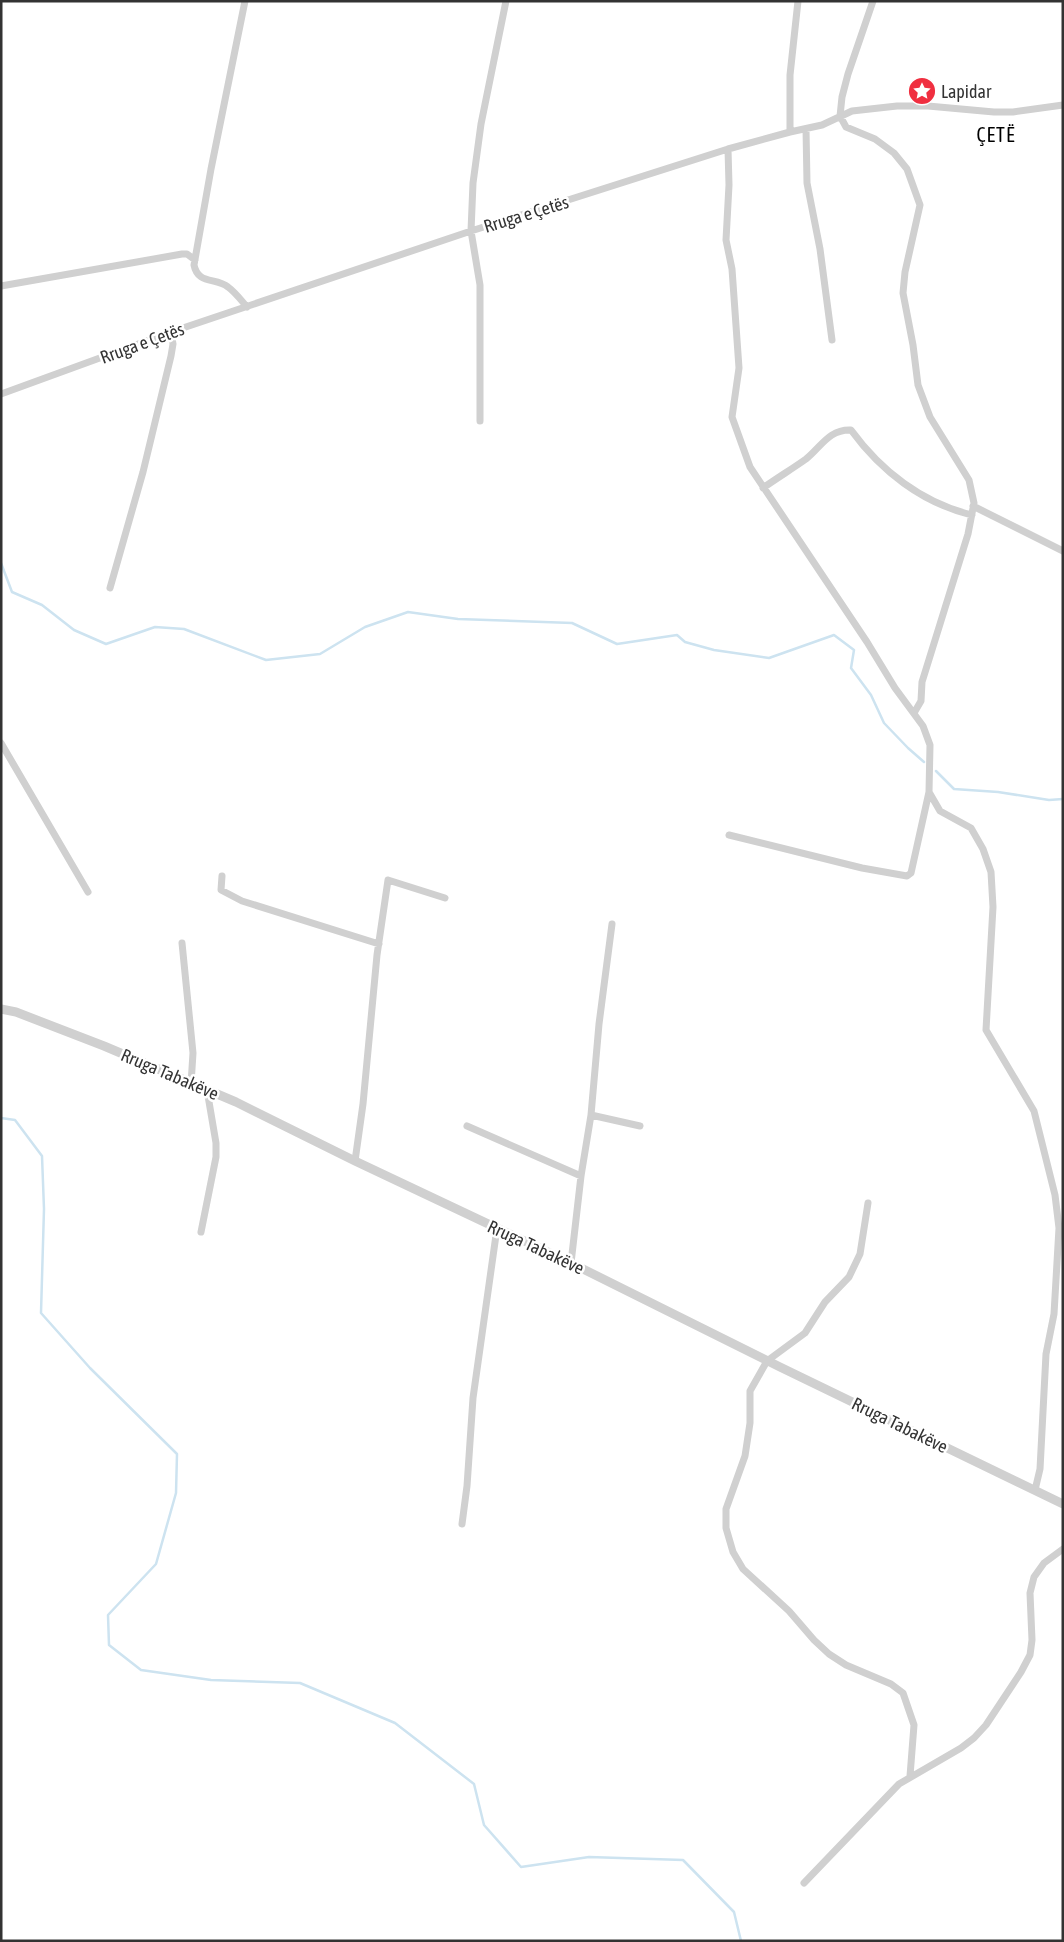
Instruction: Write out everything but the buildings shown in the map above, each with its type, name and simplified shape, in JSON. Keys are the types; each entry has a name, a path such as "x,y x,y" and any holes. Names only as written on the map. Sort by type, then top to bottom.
{"street":[{"path":"245,1 195,260 196,271 203,280 227,286 247,307"},
{"path":"480,421 480,285 471,231 473,183 481,124 506,1"},
{"path":"790,132 790,75 798,1"},
{"path":"873,1 848,74 842,97 840,116 846,127 875,139 894,153 907,169 920,205 905,272 903,293 913,345 918,385 930,417 969,480 973,506 968,534 955,581 934,639 922,682 921,702 914,713"},
{"name":"Rruga e Çetës","path":"1,394 171,332 471,231 728,150 822,125 852,111 874,107 928,106 994,112 1032,110 1063,105"},
{"path":"806,129 807,183 820,249 832,340"},
{"path":"728,150 729,185 726,240 732,269 739,368 732,417 750,467 867,642 895,688 923,726 930,745 929,792 911,873 907,876 862,868 729,835"},
{"path":"1,286 182,254 187,254 195,260"},
{"path":"110,588 143,472 171,356 173,344 171,332"},
{"path":"763,488 807,458 830,436 842,429 851,430 865,449 911,490 954,511 972,515"},
{"path":"973,506 1063,551"},
{"path":"1,743 88,892"},
{"path":"929,792 940,811 970,828 983,849 991,872 993,907 986,1030 1034,1111 1056,1195 1059,1228 1054,1314 1046,1354 1040,1468 1035,1490"},
{"path":"222,876 221,890 242,901 378,944"},
{"path":"355,1161 363,1104 378,944 388,880 446,898"},
{"path":"571,1263 581,1176 591,1116 599,1024 612,924"},
{"path":"182,943 192,1053 191,1084"},
{"name":"Rruga Tabakëve","path":"1,1009 16,1012 104,1046 236,1102 355,1161 571,1263 767,1361 1063,1504"},
{"path":"201,1232 216,1156 216,1143 207,1090"},
{"path":"591,1116 640,1126"},
{"path":"467,1126 581,1176"},
{"path":"868,1203 860,1254 849,1277 825,1302 805,1333 767,1361 750,1391 750,1423 745,1456 726,1509 726,1528 733,1552 744,1569 789,1611 829,1654 846,1665 891,1684 903,1692 914,1725 910,1776"},
{"path":"462,1524 468,1486 473,1398 497,1228"},
{"path":"804,1883 899,1784 961,1748 986,1725 1030,1655 1032,1640 1030,1593 1034,1577 1044,1563 1063,1549"}],"waterway":[{"path":"1,563 12,592 42,605 74,630 106,644 155,627 184,629 266,660 320,654 365,627 408,612 458,619 572,623 617,644 677,635 685,642 714,650 769,658 834,635 854,650 851,668 871,695 884,723 924,762"},
{"path":"936,771 954,789 998,792 1049,800 1063,799"},
{"path":"1,1118 15,1120 42,1156 44,1209 41,1313 90,1368 177,1454 176,1493 156,1564 108,1615 109,1645 141,1670 211,1680 300,1683 395,1723 474,1784 484,1825 521,1867 589,1857 683,1860 734,1912 741,1941"}],"place":[{"name":"Lapidar","path":"922,91"}],"district":[{"name":"ÇETË","path":"996,134"}]}
